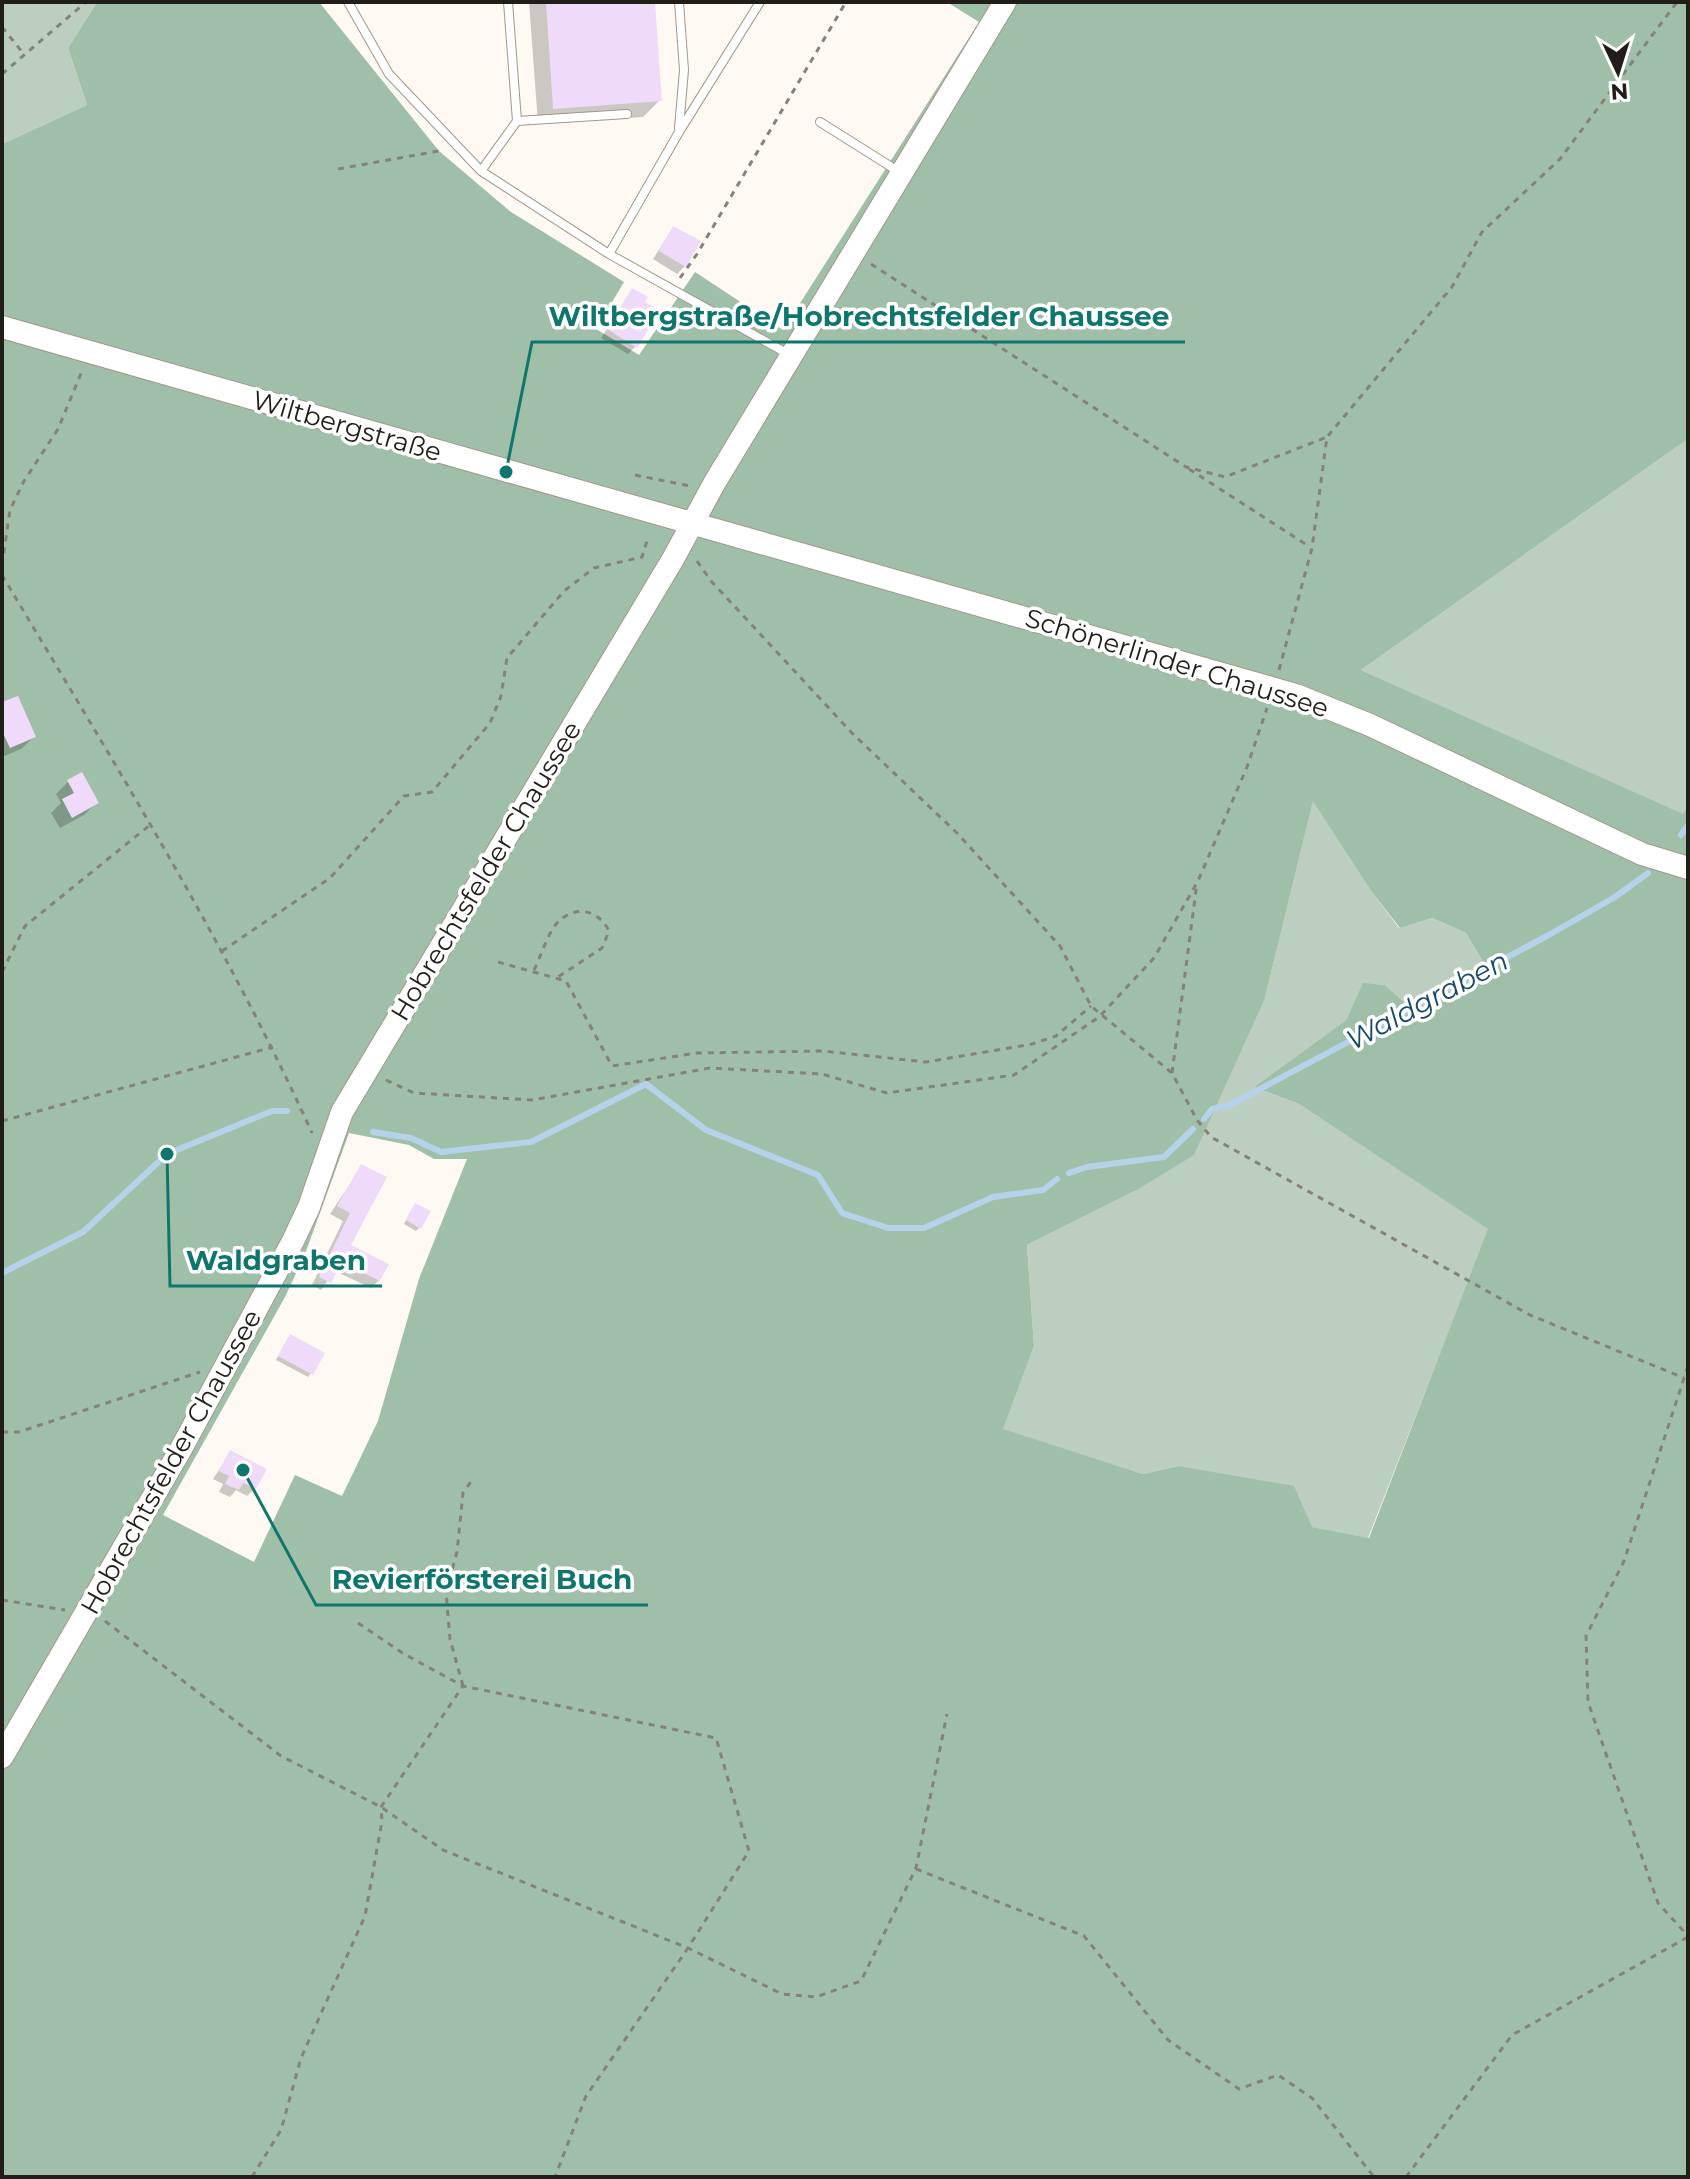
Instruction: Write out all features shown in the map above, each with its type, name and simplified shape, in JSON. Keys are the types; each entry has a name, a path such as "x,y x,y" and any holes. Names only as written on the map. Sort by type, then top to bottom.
{"main road":[{"name":"Hobrechtsfelder Chaussee","path":"2,1757 89,1609 211,1373 305,1218 342,1112 1005,2"},
{"name":"Wiltbergstraße","path":"2,327 693,522"},
{"name":"Schönerlinder Chaussee","path":"693,522 1273,688 1359,720 1642,854 1688,868"}],"lane":[{"path":"348,2 389,74 481,171 609,254 791,356"},
{"path":"481,171 517,121 508,2"},
{"path":"679,2 684,70 679,132"},
{"path":"609,254 679,132 760,2"},
{"path":"517,121 627,114"},
{"path":"820,122 901,174"}],"path":[{"path":"2,74 86,2"},
{"path":"673,288 697,254 846,2"},
{"path":"1186,467 1225,477 1327,437 1452,287 1482,232 1560,159 1677,2"},
{"path":"2,27 23,53"},
{"path":"338,169 439,151"},
{"path":"854,252 1312,548"},
{"path":"2,565 10,510 24,481 58,429 88,352"},
{"path":"366,1071 414,1093 532,1100 710,1068 822,1074 887,1093 1014,1075 1099,1017 1154,958 1198,881 1247,767 1273,688 1312,548 1327,437"},
{"path":"635,475 709,493"},
{"path":"222,951 330,878 404,796 432,792 490,723 501,696 507,658 554,602 594,568 642,557 647,541"},
{"path":"693,554 711,581 841,721 957,833 1060,946 1099,1017 1172,1073 1197,1120 1211,1137 1543,1321 1684,1378"},
{"path":"2,575 151,825 273,1047 315,1139 327,1151"},
{"path":"2,972 25,926 151,825"},
{"path":"1172,1073 1198,881"},
{"path":"534,970 557,923 574,912 588,910 603,919 609,931 602,948 558,977"},
{"path":"498,962 566,981 612,1066 697,1053 792,1052 926,1062 1032,1044 1056,1036 1091,1006"},
{"path":"2,1121 273,1047"},
{"path":"1406,2177 1512,2035 1688,1936 1658,1903 1588,1702 1586,1636 1624,1561 1682,1392 1688,1366"},
{"path":"194,1384 211,1373"},
{"path":"2,1432 19,1432 211,1373"},
{"path":"1682,1392 1688,1391"},
{"path":"252,2177 281,2130 301,2058 365,1916 382,1821 381,1807 463,1686 450,1639 446,1592 457,1552 463,1493 472,1480"},
{"path":"61,1610 69,1597"},
{"path":"2,1600 61,1610 89,1609 281,1756 381,1807 443,1850 688,1948 782,1994 816,1997 861,1981 916,1868 947,1714"},
{"path":"358,1623 463,1686 716,1738 749,1851 688,1948 586,2096 555,2177"},
{"path":"916,1868 1084,1936 1168,2040 1239,2089 1278,2075 1301,2090 1312,2098 1374,2177"}],"green space":[{"path":"2,2 97,2 68,48 87,105 2,144"},
{"path":"97,2 319,2 439,151 511,212 624,282 596,329 639,355 695,272 783,330 979,22 947,2 1688,2 1688,439 1361,670 1683,814 1688,806 1688,2177 2,2177 2,144 87,105 68,48","holes":["1313,801 1371,891 1400,928 1432,918 1466,933 1484,964 1459,999 1411,1008 1385,985 1363,983 1346,1020 1254,1087 1299,1104 1488,1229 1369,1538 1312,1527 1294,1486 1178,1466 1143,1474 1003,1429 1034,1346 1027,1245 1135,1191 1194,1155 1265,998","349,1133 409,1145 434,1159 467,1159 419,1279 378,1421 342,1496 295,1475 254,1562 163,1515 285,1297 305,1254"]},
{"path":"1688,439 1688,806 1683,815 1361,670"},
{"path":"1313,800 1371,891 1399,928 1432,918 1466,933 1484,964 1459,999 1411,1008 1385,985 1363,984 1346,1020 1254,1087 1299,1104 1489,1229 1368,1538 1311,1527 1178,1466 1143,1474 1002,1430 1034,1346 1027,1245 1135,1191 1265,998"}],"building":[{"path":"546,2 655,2 662,101 553,109"},
{"path":"673,226 701,241 686,267 659,251"},
{"path":"632,288 648,297 645,302 660,311 637,348 607,329"},
{"path":"18,696 36,737 10,748 2,731 2,702"},
{"path":"82,772 99,803 72,818 62,799 74,793 67,780"},
{"path":"361,1164 387,1177 351,1245 389,1264 380,1281 342,1262 331,1283 319,1277 350,1213 337,1206"},
{"path":"415,1203 431,1211 421,1229 406,1220"},
{"path":"290,1334 325,1353 313,1375 278,1356"},
{"path":"230,1450 267,1469 256,1489 243,1483 239,1490 225,1484 229,1476 219,1471"}],"waterway":[{"name":"Waldgraben","path":"1681,835 1688,825"},
{"name":"Waldgraben","path":"1204,1119 1212,1109 1230,1105 1547,936 1615,897 1648,873"},
{"name":"Waldgraben","path":"373,1132 411,1138 441,1152 531,1142 646,1084 706,1130 818,1175 842,1213 888,1228 924,1228 993,1197 1043,1190 1057,1179"},
{"name":"Waldgraben","path":"2,1273 83,1232 167,1154 272,1111 287,1111"},
{"name":"Waldgraben","path":"1069,1173 1087,1167 1164,1157 1193,1129"}],"place":[{"name":"Wiltbergstraße/Hobrechtsfelder Chaussee","path":"506,472"},
{"name":"Waldgraben","path":"167,1154"},
{"name":"Revierförsterei Buch","path":"243,1470"}]}
